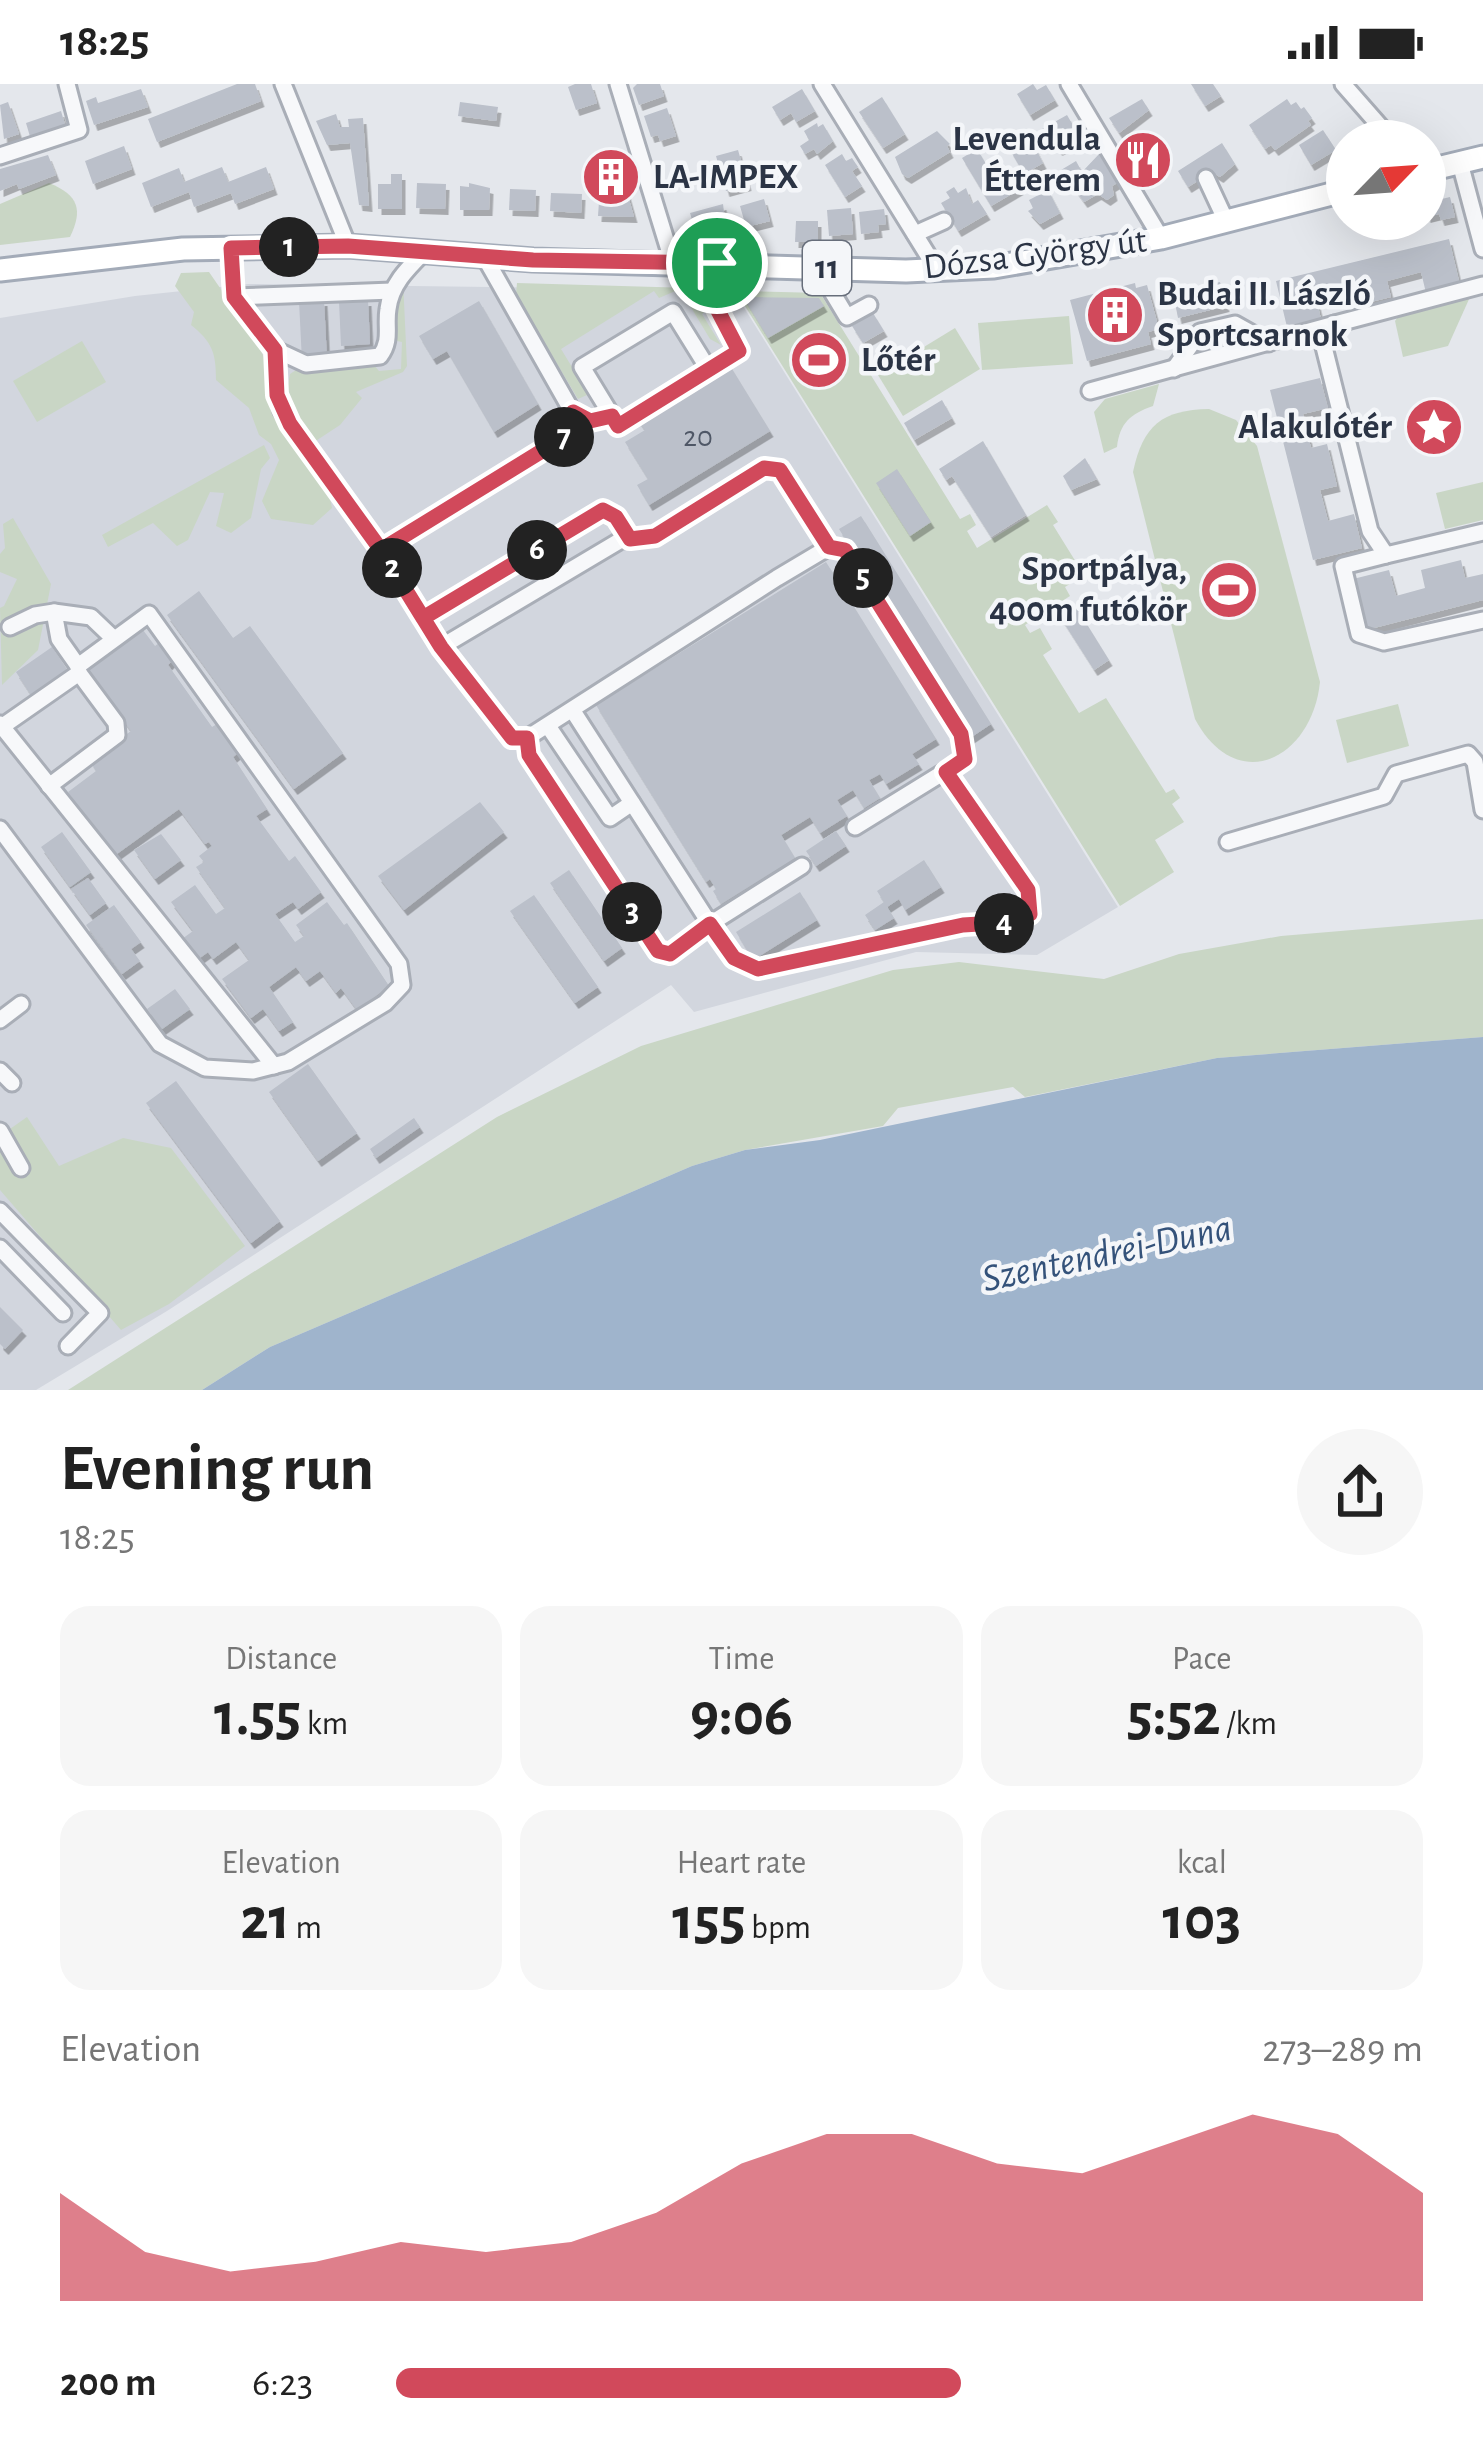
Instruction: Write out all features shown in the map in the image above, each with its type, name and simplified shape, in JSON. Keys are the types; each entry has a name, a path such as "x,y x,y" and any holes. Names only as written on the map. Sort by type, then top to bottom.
{"main road":[{"name":"Dózsa György út","path":"0,270 183,249 348,246 484,256 826,268 994,267 1161,238 1326,195"}],"street":[{"path":"0,156 79,130 67,84"},
{"path":"283,84 348,246"},
{"path":"618,84 673,262"},
{"path":"822,84 937,270"},
{"path":"1069,84 1161,238"},
{"path":"1343,84 1375,120"},
{"path":"1472,160 1483,249"},
{"path":"1207,184 1226,221"},
{"path":"915,234 944,221"},
{"path":"231,248 234,297 275,350 306,364 380,356 389,340 387,311 392,291 425,251"},
{"path":"484,256 573,412 590,421 612,416"},
{"path":"709,370 673,312 582,368 618,426 709,370 739,351 714,303 717,263"},
{"path":"826,268 832,292 847,317 869,305"},
{"path":"1090,391 1483,285"},
{"path":"234,297 392,291"},
{"path":"1174,369 1200,332 1235,323 1269,343"},
{"path":"1335,324 1324,347 1370,531 1386,555"},
{"path":"275,350 282,411 381,550 441,647 512,738 527,738 573,711 829,547 845,550 961,734 965,759 855,827"},
{"path":"381,550 563,438 573,412"},
{"path":"441,647 621,540 655,536 764,468 780,470 829,547"},
{"path":"423,618 603,510 616,517 630,539"},
{"path":"1483,532 1343,566 1359,634 1384,642 1483,620"},
{"path":"49,785 117,735 116,723 59,639 54,612"},
{"path":"10,627 34,615 54,612 91,617 113,638"},
{"path":"0,829 160,1044 205,1068 253,1071 274,1066 288,1062 385,1003 402,985 399,964 149,614 1,726 274,1066"},
{"path":"573,711 734,958 758,969 963,925 1012,922 1030,914 1028,890 946,772"},
{"path":"548,726 610,818 632,803"},
{"path":"527,738 529,755 658,951 670,954 802,866"},
{"path":"1228,842 1384,796 1396,774 1468,754 1475,762 1483,810"},
{"path":"0,1020 21,1004"},
{"path":"0,1132 21,1168"},
{"path":"0,1211 100,1313 68,1346"},
{"path":"0,1248 63,1313"}],"shaded area":[{"path":"248,284 738,290 738,298 1118,907 1037,955 916,952 694,1012 671,985 167,1311 36,1390 0,1390 0,318"}],"green space":[{"path":"49,183 76,204 70,237 0,245 0,204"},
{"path":"209,272 254,337 285,400 290,374 299,368 373,364 379,371 401,369 402,342 392,340 393,302 403,280 407,366 356,392 362,398 340,425 302,450 329,494 332,508 313,525 271,519 262,501 279,460 271,444 259,435 249,408 216,380 211,348 191,325 194,312 175,286 181,273"},
{"path":"517,283 691,288 708,309 702,314 721,345 710,339 680,289 659,298 654,291 561,349 586,390 587,395 578,399 516,295"},
{"path":"740,291 820,293 960,519 970,514 976,525 967,531 977,548 1047,505 1058,522 1053,525 1084,575 1065,587 1070,596 1025,625 1030,633 1040,628 1052,649 1043,655 1079,713 1106,698 1166,793 1174,789 1180,798 1172,804 1184,822 1155,840 1174,872 1120,906 740,298"},
{"path":"1470,297 1448,346 1403,357 1395,321 1400,314"},
{"path":"1069,316 1073,364 982,370 978,323"},
{"path":"955,328 980,369 903,416 878,375"},
{"path":"82,341 106,382 37,422 13,381"},
{"path":"1159,384 1153,406 1128,420 1117,447 1104,453 1094,412 1105,399"},
{"name":"Sportpálya, 400m futókör","path":"1209,409 1236,420 1257,446 1320,682 1303,731 1270,759 1251,762 1231,757 1212,743 1195,719 1133,472 1142,442 1157,423 1179,413"},
{"path":"264,445 270,458 261,469 251,518 231,533 216,526 224,493 210,492 188,540 177,546 153,523 108,547 102,535"},
{"path":"1483,482 1483,520 1445,529 1436,493"},
{"path":"13,518 51,584 38,650 2,685 0,608 17,579 0,572 0,554 5,548 3,524"},
{"path":"1398,704 1409,746 1347,763 1336,720"},
{"path":"1483,919 1483,1037 1217,1058 1025,1097 1013,1087 898,1108 883,1126 745,1150 692,1166 270,1347 202,1390 68,1390 497,1117 641,1046 893,970 959,962 1104,979 1179,954 1281,936"},
{"path":"27,1117 59,1166 123,1138 171,1148 245,1246 169,1304 121,1330 0,1190 0,1136"}],"water":[{"name":"Szentendrei-Duna","path":"1483,1037 1483,1390 202,1390 270,1347 692,1166 745,1150 820,1140 1217,1058"}],"building":[{"path":"237,84 255,84 261,101 157,142 148,119"},
{"path":"591,84 597,103 576,110 568,87"},
{"path":"660,84 664,96 639,105 633,88"},
{"path":"1033,84 1037,90 1046,85 1055,100 1030,115 1017,94"},
{"path":"1191,84 1213,84 1221,96 1205,106"},
{"path":"141,89 148,107 94,125 86,101 96,97 98,103"},
{"path":"802,89 815,111 796,122 791,113 780,120 772,107"},
{"path":"882,97 905,134 883,148 859,112"},
{"path":"1142,99 1149,110 1119,133 1109,118"},
{"path":"1287,99 1291,105 1296,102 1304,107 1311,125 1275,150 1271,145 1265,149 1249,125"},
{"path":"8,102 19,134 4,139 0,105"},
{"path":"460,102 498,107 496,121 458,116"},
{"path":"667,108 676,136 660,141 658,135 651,137 644,116"},
{"path":"61,111 66,128 31,140 26,123"},
{"path":"336,114 340,127 349,127 348,119 363,118 369,206 359,205 350,143 327,145 316,121"},
{"path":"1067,115 1074,127 1073,142 1059,150 1042,129"},
{"path":"817,123 818,127 823,124 833,141 817,154 814,149 805,154 800,146 809,140 804,131"},
{"path":"1323,130 1326,156 1311,165 1299,145"},
{"path":"937,131 950,144 950,152 908,178 902,174 895,157"},
{"path":"1147,132 1160,151 1155,155 1158,159 1139,165 1127,146"},
{"path":"1030,138 1043,163 1024,174 1010,150"},
{"path":"1222,143 1235,164 1220,177 1212,172 1188,187 1178,171"},
{"path":"124,146 132,169 93,184 85,161"},
{"path":"977,149 998,184 1012,176 1020,189 991,206 962,158"},
{"path":"738,150 748,185 726,191 716,156"},
{"name":"LA-IMPEX","path":"616,153 634,217 598,216 602,158"},
{"path":"1100,153 1117,183 1112,186 1114,195 1107,200 1098,194 1084,202 1061,170 1076,161 1082,172"},
{"path":"842,154 858,167 852,171 862,186 845,197 825,165"},
{"path":"48,155 56,175 0,191 0,169"},
{"path":"222,167 228,182 266,167 274,189 235,204 231,193 194,207 189,192 151,207 142,183 179,168 184,182"},
{"path":"391,174 402,174 402,209 378,209 378,184 391,184"},
{"path":"417,183 446,184 445,209 416,208"},
{"path":"469,183 490,188 489,210 460,210 460,186 469,187"},
{"path":"954,187 958,193 966,188 972,204 978,200 987,214 958,231 941,203 950,198 946,192"},
{"path":"510,189 536,190 535,211 509,210"},
{"path":"1048,190 1060,213 1040,224 1028,211 1033,208 1029,200"},
{"path":"551,193 582,194 581,213 550,211"},
{"path":"1450,197 1455,217 1446,219 1446,198"},
{"path":"764,199 770,221 746,227 740,206"},
{"path":"723,204 726,228 702,235 700,228 695,230 690,213"},
{"path":"851,208 853,234 829,236 827,210"},
{"path":"884,209 886,224 878,225 879,232 861,234 859,212"},
{"path":"796,221 818,221 818,242 795,242"},
{"path":"1446,240 1460,285 1426,293 1421,272 1387,281 1391,297 1354,306 1350,289 1316,298 1321,319 1287,327 1276,281"},
{"path":"1220,282 1226,306 1178,318 1173,293"},
{"name":"Budai II. László Sportcsarnok","path":"1135,283 1136,288 1147,285 1159,329 1148,332 1151,344 1087,361 1070,300"},
{"path":"743,297 819,298 824,306 768,338"},
{"path":"324,300 327,360 302,361 299,301"},
{"path":"368,300 370,344 341,346 339,301"},
{"path":"479,301 538,404 494,432 447,351 433,359 419,336"},
{"path":"873,313 884,331 863,343 852,326"},
{"path":"727,361 770,431 649,505 637,485 648,479 625,442 645,430 638,420"},
{"path":"1320,378 1328,408 1303,414 1311,448 1327,444 1337,486 1320,490 1328,521 1354,514 1362,548 1313,560 1270,390"},
{"path":"942,400 952,418 914,440 904,423"},
{"path":"983,441 1026,515 991,537 952,476 946,480 939,469"},
{"path":"1085,458 1097,479 1071,490 1063,476"},
{"path":"897,469 931,522 910,536 876,483"},
{"path":"861,516 991,724 970,738 839,529"},
{"path":"1461,560 1465,578 1483,574 1483,600 1366,630 1353,579 1389,570 1396,596 1425,588 1421,570"},
{"path":"826,562 936,739 912,754 919,764 886,784 880,774 869,780 880,798 864,808 853,790 837,800 847,816 820,833 810,817 781,835 795,858 721,904 710,879 706,882 596,705"},
{"path":"199,591 233,638 250,626 343,753 294,789 167,615"},
{"path":"1073,602 1109,660 1094,670 1057,612"},
{"path":"143,630 155,646 159,643 172,661 168,665 212,727 217,724 238,753 233,757 267,809 256,816 289,861 295,856 321,892 298,909 293,902 275,914 295,942 304,936 296,925 327,902 347,923 389,986 357,1010 320,971 306,981 296,967 269,987 293,1022 279,1031 263,1009 251,1018 222,979 249,960 236,942 213,959 208,952 197,960 182,939 193,931 171,902 195,885 216,914 225,908 196,867 204,862 199,856 212,846 209,842 205,844 179,809 114,856 68,792 96,771 90,761 131,731 123,720 119,723 83,673"},
{"path":"52,647 68,671 33,698 16,672"},
{"path":"480,802 504,832 404,910 378,876"},
{"path":"836,831 846,846 816,866 806,851"},
{"path":"62,832 91,872 70,887 41,847"},
{"path":"161,834 181,860 155,879 134,850"},
{"path":"924,860 941,887 905,910 899,899 887,907 894,918 875,930 865,915 884,902 877,891"},
{"path":"569,870 622,948 604,961 550,883"},
{"path":"88,878 106,903 90,915 71,889"},
{"path":"800,892 817,920 753,960 736,932"},
{"path":"534,895 598,987 575,1003 510,911"},
{"path":"114,905 141,942 131,949 140,961 122,974 86,925"},
{"path":"175,989 190,1009 162,1029 147,1009"},
{"path":"308,1064 357,1133 318,1161 269,1092"},
{"path":"176,1081 280,1221 251,1243 146,1103"},
{"path":"414,1118 420,1127 376,1158 370,1149"},
{"path":"0,1307 23,1330 5,1349 0,1344"}],"place":[{"name":"Levendula Étterem","path":"1143,160"},
{"name":"LA-IMPEX","path":"611,177"},
{"name":"Budai II. László Sportcsarnok","path":"1115,315"},
{"name":"Lőtér","path":"819,360"},
{"name":"Alakulótér","path":"1434,427"},
{"name":"Sportpálya, 400m futókör","path":"1229,590"}],"route":[{"path":"717,263 533,260 348,246 231,248 234,297 275,350 282,411 381,550 441,647 512,738 527,738 529,755 658,951 670,954 710,924 734,958 758,969 963,925 1012,922 1030,914 1028,890 946,772 965,759 961,734 845,550 829,547 780,470 764,468 655,536 630,539 616,517 603,510 423,618 381,550 563,438 573,412 590,421 612,416 618,426 739,351 714,303 717,263"}]}
